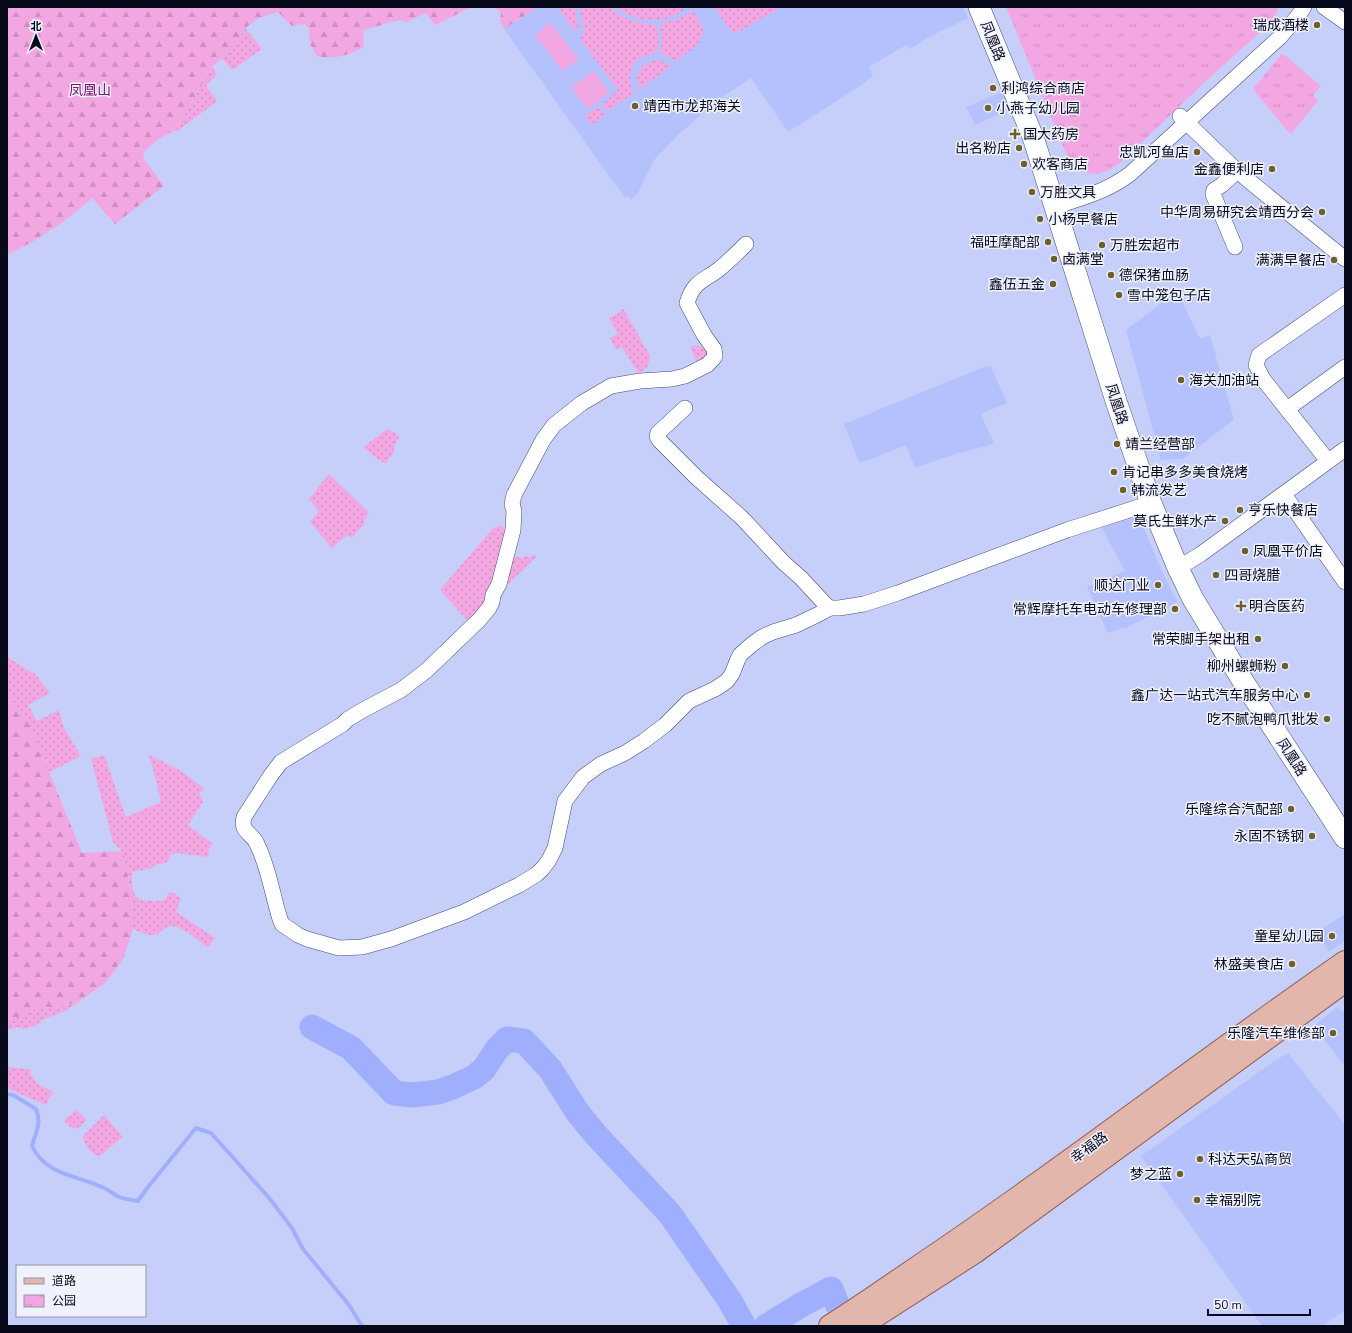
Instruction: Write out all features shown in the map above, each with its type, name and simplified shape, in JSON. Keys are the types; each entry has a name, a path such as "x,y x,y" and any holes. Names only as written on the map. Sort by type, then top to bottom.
{"main road":[{"name":"凤凰路","path":"979,7 1096,291 1152,481 1171,530 1193,599 1241,678 1345,838"},
{"name":"凤凰路","path":"993,7 1018,75 1046,137 1060,201 1061,231 1151,503 1184,570 1204,598 1266,699 1345,815"},
{"name":"幸福路","path":"868,1314 967,1234 1345,962"},
{"name":"幸福路","path":"834,1323 868,1314 975,1252 1345,981"}],"street":[{"path":"1060,201 1102,191 1116,184 1130,174 1187,115 1272,33 1292,7"},
{"path":"1187,115 1280,37 1304,7"},
{"path":"1324,7 1345,22"},
{"path":"1187,115 1237,171 1345,259"},
{"path":"1187,115 1296,211 1345,247"},
{"path":"1235,247 1213,194 1214,190 1222,185 1237,171"},
{"path":"746,244 718,270 700,281 693,289 687,303 714,350 715,356 713,359 707,365 685,376 672,379 640,381 611,386 582,403 554,425 543,440 514,495 512,504 514,511 513,530 499,584 493,595 489,608 454,644 418,677 401,690 353,716 343,724 281,762 271,775 244,817 243,824 245,830 256,841 266,866 282,924 293,932 307,939 339,948 362,947 391,939 464,912 519,885 537,874 549,860 555,848 565,801 583,777 601,764 625,754 644,741 664,725 689,701 715,689 727,681 732,674 740,655 762,637 783,628 796,625 830,608 864,604 898,593 1067,530 1151,503"},
{"path":"1328,461 1263,379 1256,365 1259,355 1345,295"},
{"path":"1287,409 1345,367"},
{"path":"685,408 658,433 657,436 659,440 696,477 742,518 784,563 802,578 830,608"},
{"path":"1184,570 1202,554 1345,449"},
{"path":"1184,570 1206,563 1345,458"},
{"path":"1288,500 1345,582"}],"shaded area":[{"name":"靖西市龙邦海关","path":"538,7 963,7 968,18 929,37 910,49 906,45 869,67 873,76 857,88 788,132 751,78 719,99 679,134 653,161 639,191 631,200 628,196 625,198 504,29"},
{"name":"小燕子幼儿园","path":"1002,92 1010,109 975,125 966,107"},
{"name":"海关加油站","path":"1177,291 1200,339 1210,335 1234,420 1182,459 1161,460 1126,330"},
{"path":"986,366 991,367 1007,403 981,414 994,444 955,454 918,467 915,467 906,446 864,462 859,462 844,424"},
{"path":"1134,515 1141,521 1177,602 1126,628 1108,633 1087,587 1125,571 1100,525"},
{"name":"童星幼儿园","path":"1345,914 1345,940 1329,952 1317,932"},
{"name":"乐隆汽车维修部","path":"1337,1007 1345,1013 1345,1066 1315,1025"},
{"path":"1288,1053 1345,1125 1345,1310 1322,1326 1262,1326 1141,1156 1274,1061"}],"green space":[{"name":"凤凰山","path":"7,7 472,7 435,25 426,13 407,22 399,20 363,30 364,47 335,57 317,56 310,44 309,29 305,24 292,26 278,12 259,18 245,28 240,38 230,46 222,58 212,67 185,114 171,132 156,141 144,152 143,158 164,186 115,224 92,198 66,220 32,242 7,255"},
{"path":"493,7 538,7 504,29 500,21 501,12"},
{"path":"557,7 576,7 579,28 575,31"},
{"path":"580,7 612,7 621,16 638,22 656,25 657,28 657,50 655,53 640,58 632,67 630,79 633,94 607,111 603,104 618,90 580,39 583,35 584,28"},
{"path":"618,7 686,7 680,13 672,17 652,20 632,17 624,13"},
{"path":"714,7 781,7 735,33 731,31"},
{"path":"1006,7 1279,7 1275,16 1268,25 1206,81 1120,163 1105,171 1092,174 1074,165 1068,158"},
{"path":"692,10 701,24 703,32 699,42 675,62 668,56 659,53 662,39 660,23 677,19"},
{"path":"550,23 579,59 563,71 535,35"},
{"path":"245,28 262,49 232,70 222,58 230,46 240,38"},
{"path":"1282,53 1321,86 1313,96 1318,101 1291,134 1253,89"},
{"path":"658,60 668,64 670,67 640,89 637,78 640,69 647,63"},
{"path":"212,67 217,74 206,86 217,101 179,130 171,132 185,114"},
{"path":"593,71 609,92 588,109 571,88"},
{"path":"598,107 605,115 591,125 585,117"},
{"path":"623,308 650,356 648,366 639,374 622,347 616,350 610,338 618,334 609,318 619,313"},
{"path":"696,345 707,350 705,359 698,366 690,347"},
{"path":"387,429 399,437 394,447 394,452 385,464 363,448"},
{"path":"329,474 369,513 363,521 365,523 352,538 347,535 335,545 335,548 331,547 310,522 319,511 309,499"},
{"path":"500,525 507,531 496,578 479,613 467,620 440,590 492,529"},
{"path":"534,555 537,556 503,589 510,556 523,558"},
{"path":"7,657 36,675 50,693 28,705 37,721 59,710 64,728 81,756 49,772 31,727 7,693"},
{"path":"7,693 31,727 82,853 123,851 132,897 133,929 123,959 106,982 77,1003 34,1010 7,1020"},
{"path":"148,754 179,770 205,789 199,793 203,802 188,825 213,844 209,849 208,857 176,853 171,854 168,861 165,863 155,865 151,869 132,872 134,894 136,897 145,901 165,900 169,892 172,892 181,898 176,912 215,938 208,948 191,935 177,927 168,926 154,935 145,934 133,929 132,897 123,852 113,842 91,759 104,755 126,817 161,802 152,764"},
{"path":"77,1003 63,1012 44,1019 29,1028 24,1029 19,1027 7,1030 7,1020 34,1010"},
{"path":"7,1066 30,1070 35,1081 54,1092 46,1105 7,1088"},
{"path":"77,1110 87,1120 76,1129 70,1127 64,1120"},
{"path":"104,1115 123,1137 100,1156 96,1156 86,1145 83,1136"}],"waterway":[{"path":"312,1027 351,1048 394,1093 412,1095 438,1092 474,1077 484,1069 497,1049 507,1039 524,1041 550,1069 578,1113 596,1135 670,1214 730,1301 744,1326"},
{"path":"7,1094 13,1095 36,1109 38,1115 38,1128 32,1146 38,1156 54,1169 106,1189 122,1198 138,1201 196,1128 211,1133 270,1199 292,1228 303,1249 349,1305 362,1326"},
{"path":"767,1326 831,1289 838,1306 858,1326"}],"place":[{"name":"瑞成酒楼","path":"1317,25"},
{"name":"利鸿综合商店","path":"993,88"},
{"name":"靖西市龙邦海关","path":"635,106"},
{"name":"小燕子幼儿园","path":"988,108"},
{"name":"国大药房","path":"1015,134"},
{"name":"出名粉店","path":"1019,148"},
{"name":"忠凯河鱼店","path":"1197,152"},
{"name":"欢客商店","path":"1024,164"},
{"name":"金鑫便利店","path":"1272,169"},
{"name":"万胜文具","path":"1032,192"},
{"name":"中华周易研究会靖西分会","path":"1322,212"},
{"name":"小杨早餐店","path":"1040,219"},
{"name":"福旺摩配部","path":"1048,242"},
{"name":"万胜宏超市","path":"1102,245"},
{"name":"卤满堂","path":"1054,259"},
{"name":"满满早餐店","path":"1334,260"},
{"name":"德保猪血肠","path":"1111,275"},
{"name":"鑫伍五金","path":"1053,284"},
{"name":"雪中笼包子店","path":"1119,295"},
{"name":"海关加油站","path":"1181,380"},
{"name":"靖兰经营部","path":"1117,444"},
{"name":"肯记串多多美食烧烤","path":"1114,472"},
{"name":"韩流发艺","path":"1123,490"},
{"name":"亨乐快餐店","path":"1240,510"},
{"name":"莫氏生鲜水产","path":"1225,521"},
{"name":"凤凰平价店","path":"1245,551"},
{"name":"四哥烧腊","path":"1216,575"},
{"name":"顺达门业","path":"1158,585"},
{"name":"明合医药","path":"1241,606"},
{"name":"常辉摩托车电动车修理部","path":"1175,609"},
{"name":"常荣脚手架出租","path":"1258,639"},
{"name":"柳州螺蛳粉","path":"1285,666"},
{"name":"鑫广达一站式汽车服务中心","path":"1307,695"},
{"name":"吃不腻泡鸭爪批发","path":"1327,719"},
{"name":"乐隆综合汽配部","path":"1291,809"},
{"name":"永固不锈钢","path":"1312,836"},
{"name":"童星幼儿园","path":"1332,936"},
{"name":"林盛美食店","path":"1292,964"},
{"name":"乐隆汽车维修部","path":"1333,1033"},
{"name":"科达天弘商贸","path":"1200,1159"},
{"name":"梦之蓝","path":"1180,1174"},
{"name":"幸福别院","path":"1197,1200"}]}
